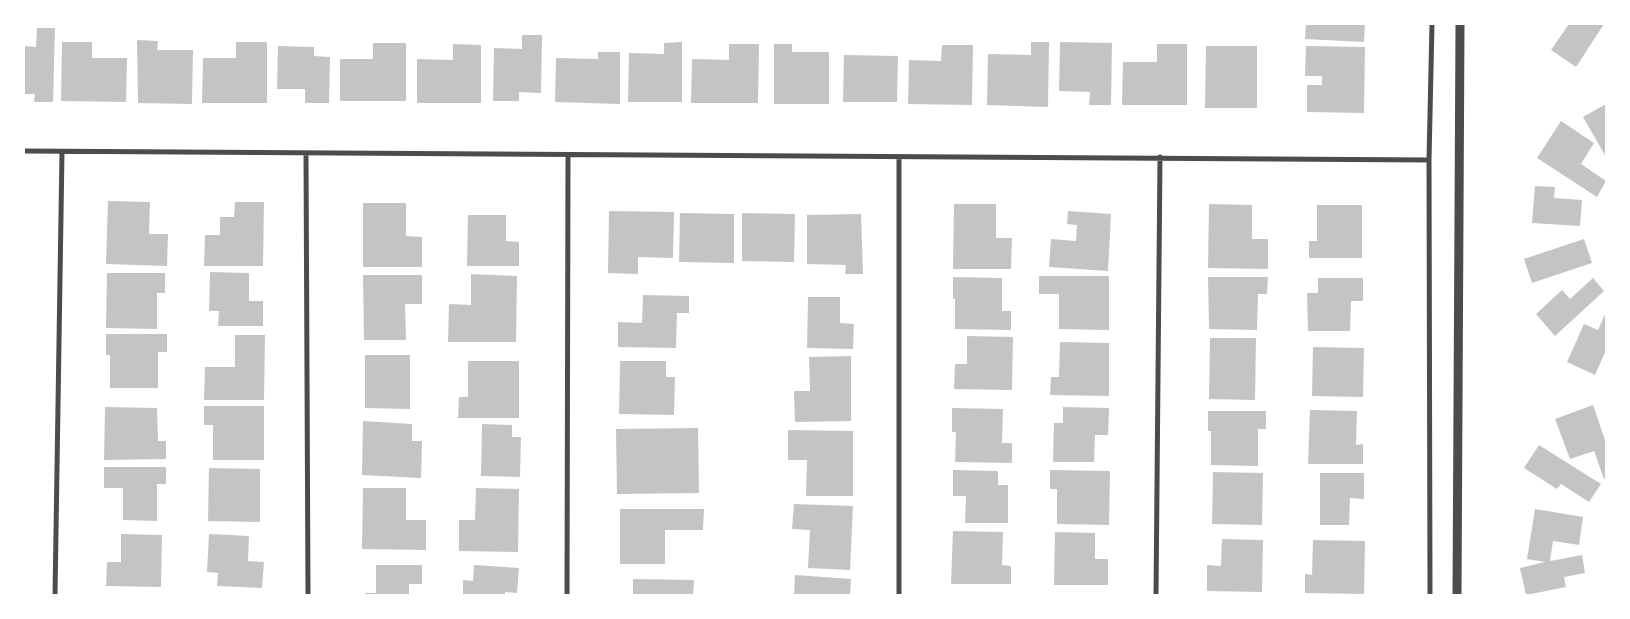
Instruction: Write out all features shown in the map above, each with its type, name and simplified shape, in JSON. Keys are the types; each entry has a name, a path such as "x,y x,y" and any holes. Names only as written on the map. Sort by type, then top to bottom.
{"street":[{"path":"1430,595 1430,160 1432,24"},
{"path":"1458,595 1460,24"},
{"path":"24,152 1430,160"},
{"path":"55,595 62,152"},
{"path":"306,154 308,595"},
{"path":"567,595 568,155"},
{"path":"899,158 899,595"},
{"path":"1156,595 1160,158"}],"building":[{"path":"1306,24 1365,24 1364,42 1305,39"},
{"path":"1569,24 1604,24 1576,67 1551,50"},
{"path":"37,28 55,28 53,102 34,102 35,94 24,94 24,46 36,47"},
{"path":"522,35 542,35 541,93 519,92 519,101 493,101 494,48 522,49"},
{"path":"137,40 158,41 157,50 193,50 192,104 138,103"},
{"path":"62,42 92,42 92,58 127,58 126,102 61,101"},
{"path":"236,42 267,42 267,103 202,103 203,58 236,58"},
{"path":"682,42 682,102 628,102 629,53 664,54 664,43"},
{"path":"1031,42 1049,42 1048,107 987,105 988,54 1031,55"},
{"path":"1060,42 1112,43 1111,105 1089,105 1090,92 1059,91"},
{"path":"373,43 406,43 406,101 340,101 340,59 373,59"},
{"path":"453,44 481,45 481,103 417,103 417,59 453,60"},
{"path":"729,44 759,44 758,103 691,103 692,59 729,60"},
{"path":"774,44 792,44 792,52 829,52 829,104 774,104"},
{"path":"1157,44 1187,44 1187,105 1122,105 1123,62 1157,62"},
{"path":"942,45 973,45 972,105 908,104 909,60 941,61"},
{"path":"278,46 314,47 314,56 330,57 329,103 305,103 305,89 277,89"},
{"path":"1206,46 1257,46 1257,108 1205,108"},
{"path":"1306,46 1365,47 1364,113 1307,112 1307,85 1322,85 1322,76 1305,76"},
{"path":"598,52 620,52 620,104 555,102 556,58 598,59"},
{"path":"844,55 898,56 897,102 843,102"},
{"path":"1606,104 1606,157 1583,117"},
{"path":"1561,121 1594,143 1581,164 1606,181 1597,197 1537,158"},
{"path":"1535,186 1555,187 1554,198 1582,200 1580,226 1532,223"},
{"path":"108,201 150,202 149,234 168,234 167,266 106,264"},
{"path":"235,202 264,202 263,266 204,266 205,235 220,235 220,217 234,217"},
{"path":"363,203 406,203 406,236 422,237 422,267 363,267"},
{"path":"954,204 996,204 996,238 1012,238 1011,269 953,269"},
{"path":"1209,204 1252,205 1252,239 1268,239 1268,269 1208,268"},
{"path":"1317,205 1362,205 1362,258 1309,258 1309,241 1317,241"},
{"path":"609,211 674,212 673,258 638,257 638,274 608,273"},
{"path":"1068,211 1111,214 1108,271 1049,267 1051,239 1076,241 1077,225 1067,224"},
{"path":"680,213 734,214 734,263 679,262"},
{"path":"742,213 795,214 794,262 742,261"},
{"path":"861,214 863,274 845,274 846,265 807,264 807,215"},
{"path":"468,215 506,215 506,241 519,242 519,266 467,266"},
{"path":"1584,239 1592,263 1532,283 1524,259"},
{"path":"210,272 249,273 249,301 263,301 263,326 218,326 219,311 209,311"},
{"path":"107,273 165,273 165,293 157,293 157,329 106,328"},
{"path":"471,274 517,276 516,342 448,342 449,304 471,305"},
{"path":"363,275 422,275 422,304 405,304 406,340 364,340"},
{"path":"1039,276 1109,276 1109,330 1059,329 1059,294 1039,294"},
{"path":"953,277 1002,278 1002,311 1011,311 1011,330 955,329"},
{"path":"1208,277 1268,277 1267,294 1258,294 1257,330 1209,329"},
{"path":"1318,278 1363,278 1363,301 1351,301 1350,331 1308,331 1307,293 1318,293"},
{"path":"1593,278 1604,291 1555,336 1536,314 1562,290 1570,299"},
{"path":"643,295 689,296 689,313 677,313 676,348 618,347 618,322 642,323"},
{"path":"808,297 840,297 840,323 854,324 853,349 807,348"},
{"path":"1606,312 1606,350 1595,375 1567,362 1584,324 1598,330"},
{"path":"106,334 167,334 167,352 158,352 158,388 110,388 110,355 106,355"},
{"path":"235,335 265,335 264,400 204,400 205,367 235,367"},
{"path":"967,336 1013,337 1012,390 954,389 955,364 967,364"},
{"path":"1210,338 1256,338 1255,400 1209,399"},
{"path":"1060,342 1109,343 1109,396 1050,395 1051,377 1059,377"},
{"path":"1313,347 1364,348 1363,397 1312,396"},
{"path":"365,355 410,355 410,409 365,408"},
{"path":"851,356 851,421 795,422 794,391 810,391 809,357"},
{"path":"468,361 519,361 519,418 458,418 459,397 468,397"},
{"path":"620,361 666,361 666,377 675,377 674,415 619,414"},
{"path":"1593,405 1606,443 1606,478 1604,479 1594,451 1570,459 1555,419"},
{"path":"204,406 264,406 264,460 213,460 213,425 204,425"},
{"path":"105,407 157,408 158,441 166,441 166,459 104,460"},
{"path":"1063,407 1109,408 1108,435 1095,435 1094,462 1053,462 1054,423 1063,423"},
{"path":"952,408 1003,409 1002,443 1012,443 1012,463 955,462 956,432 952,432"},
{"path":"1310,410 1357,411 1356,445 1363,444 1363,464 1308,464"},
{"path":"1208,411 1266,411 1266,429 1258,429 1258,466 1211,465 1211,431 1208,431"},
{"path":"363,421 412,424 412,441 422,441 421,478 362,475"},
{"path":"482,424 512,425 512,437 521,437 520,477 481,476"},
{"path":"698,428 699,493 617,494 616,429"},
{"path":"788,430 853,431 853,496 806,496 807,460 788,460"},
{"path":"1539,445 1601,484 1589,502 1561,484 1557,489 1524,468"},
{"path":"104,467 166,467 166,484 157,484 157,521 123,520 123,488 104,488"},
{"path":"209,468 260,469 260,522 208,521"},
{"path":"953,470 998,471 998,485 1008,485 1008,523 965,523 966,496 953,496"},
{"path":"1050,470 1110,471 1109,525 1057,524 1057,489 1050,489"},
{"path":"1213,472 1263,473 1262,525 1212,524"},
{"path":"1320,473 1364,473 1364,499 1350,498 1349,525 1320,525"},
{"path":"363,488 406,488 406,520 426,520 426,550 362,549"},
{"path":"476,488 519,489 518,552 459,551 459,520 475,520"},
{"path":"794,504 853,506 850,570 808,568 810,530 792,529"},
{"path":"620,509 704,509 703,530 665,530 665,564 620,564"},
{"path":"1535,509 1583,517 1579,545 1553,541 1550,561 1582,555 1585,573 1564,577 1566,587 1526,595 1520,568 1545,562 1527,559"},
{"path":"953,531 1003,532 1002,565 1011,566 1011,584 951,584"},
{"path":"1055,532 1095,533 1095,559 1108,559 1108,585 1054,585"},
{"path":"121,534 162,535 161,587 106,586 107,562 121,562"},
{"path":"209,534 249,536 248,561 264,562 262,588 217,586 218,573 207,572"},
{"path":"1222,539 1263,540 1262,592 1207,591 1207,565 1221,566"},
{"path":"1313,540 1365,541 1364,594 1305,593 1305,574 1312,575"},
{"path":"376,565 422,565 422,584 409,584 409,595 365,595 365,593 376,593"},
{"path":"474,565 519,568 517,593 505,592 505,595 463,595 463,580 473,581"},
{"path":"795,575 851,579 850,595 794,595"},
{"path":"633,579 694,580 693,595 633,595"}]}
